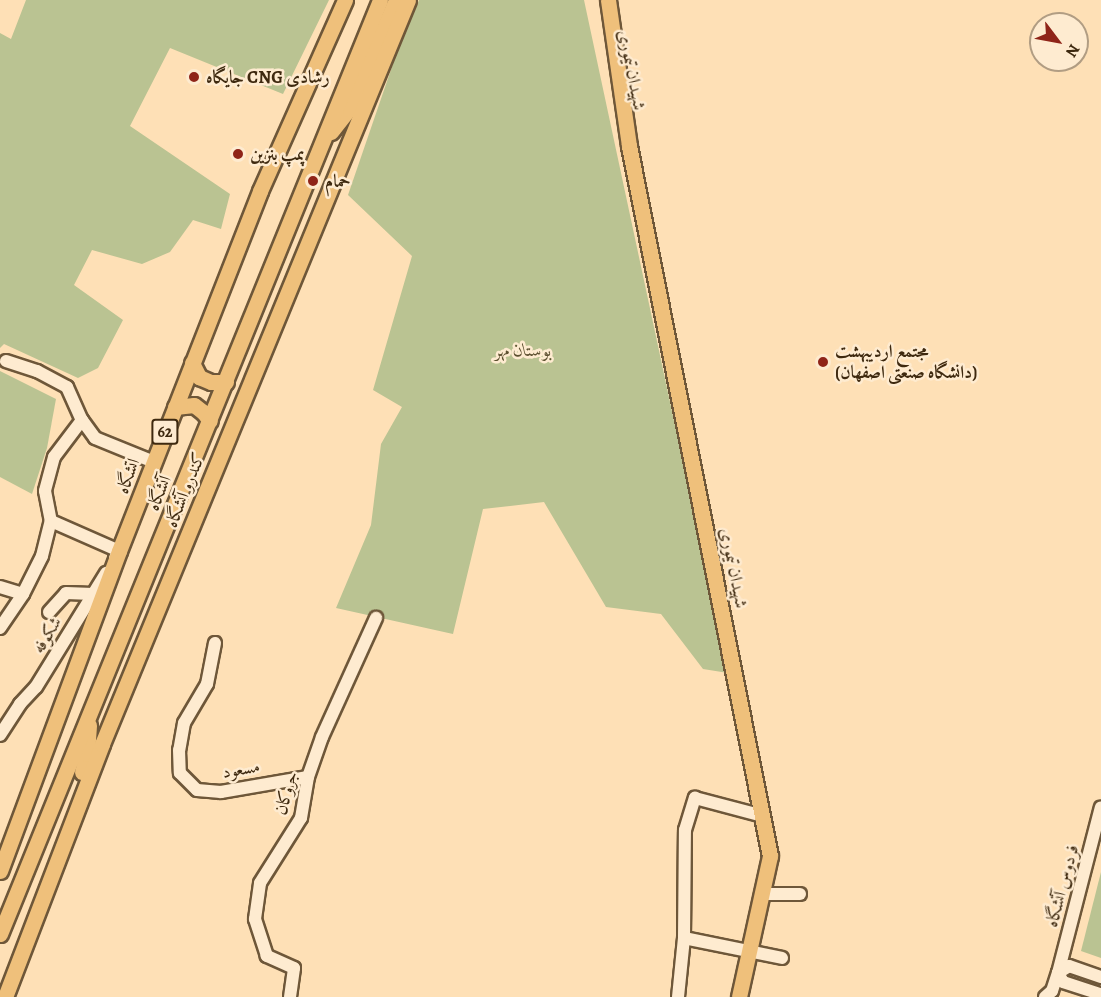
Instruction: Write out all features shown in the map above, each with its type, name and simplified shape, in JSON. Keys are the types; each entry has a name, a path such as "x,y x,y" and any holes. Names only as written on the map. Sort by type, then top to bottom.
{"main road":[{"name":"اتشگاه","path":"0,871 119,551 260,191 345,0"},
{"name":"آتشگاه","path":"0,934 275,263 380,0"},
{"path":"322,141 350,109 396,0"},
{"name":"کندرو آتشگاه","path":"4,997 102,744 408,0"},
{"name":"شهیدان تیموری","path":"600,0 625,135 630,146"},
{"name":"شهیدان تیموری","path":"608,0 630,146 770,856 739,997"},
{"path":"275,263 321,210"},
{"path":"192,363 199,376 211,382 226,382"},
{"path":"175,407 194,405 210,421"},
{"path":"26,942 35,895 77,791 87,754 91,710"}],"street":[{"path":"6,361 37,371 67,387 82,420 95,438 154,462"},
{"path":"0,628 23,594 42,556 51,521 45,491 54,456 82,420"},
{"path":"51,521 119,551"},
{"name":"شکوفه","path":"0,735 36,687 119,551"},
{"path":"0,586 23,594"},
{"path":"49,612 66,592 93,594"},
{"name":"جروکان","path":"290,997 294,968 267,956 255,919 260,884 301,818 308,777 322,737 376,618"},
{"name":"مسعود","path":"215,643 207,684 184,723 179,750 180,773 197,790 221,792 308,777"},
{"path":"0,709 11,718"},
{"path":"678,997 684,938 685,830 694,798 763,816"},
{"name":"فردوس آتشگاه","path":"1045,997 1052,991 1058,973 1101,807"},
{"path":"762,894 800,894"},
{"path":"684,938 782,958"},
{"path":"1101,977 1069,966 1058,973 1064,982 1101,994"}],"green space":[{"path":"26,0 329,0 283,94 170,48 130,126 230,194 221,229 193,220 170,252 142,264 92,250 74,285 123,320 98,368 78,378 4,344 0,348 0,33 11,39"},
{"name":"بوستان مهر","path":"419,0 584,0 728,673 703,669 661,614 606,607 544,502 483,509 453,634 336,608 371,525 381,444 402,407 373,390 412,256 348,195 396,55"},
{"path":"0,371 56,399 47,448 32,494 0,477"},
{"path":"1101,872 1101,958 1081,951"}],"place":[{"name":"جایگاه CNG رشادی","path":"194,77"},
{"name":"پمپ بنزین","path":"238,154"},
{"name":"حمام","path":"313,181"},
{"name":"مجتمع اردیبهشت (دانشگاه صنعتی اصفهان)","path":"823,362"}]}
